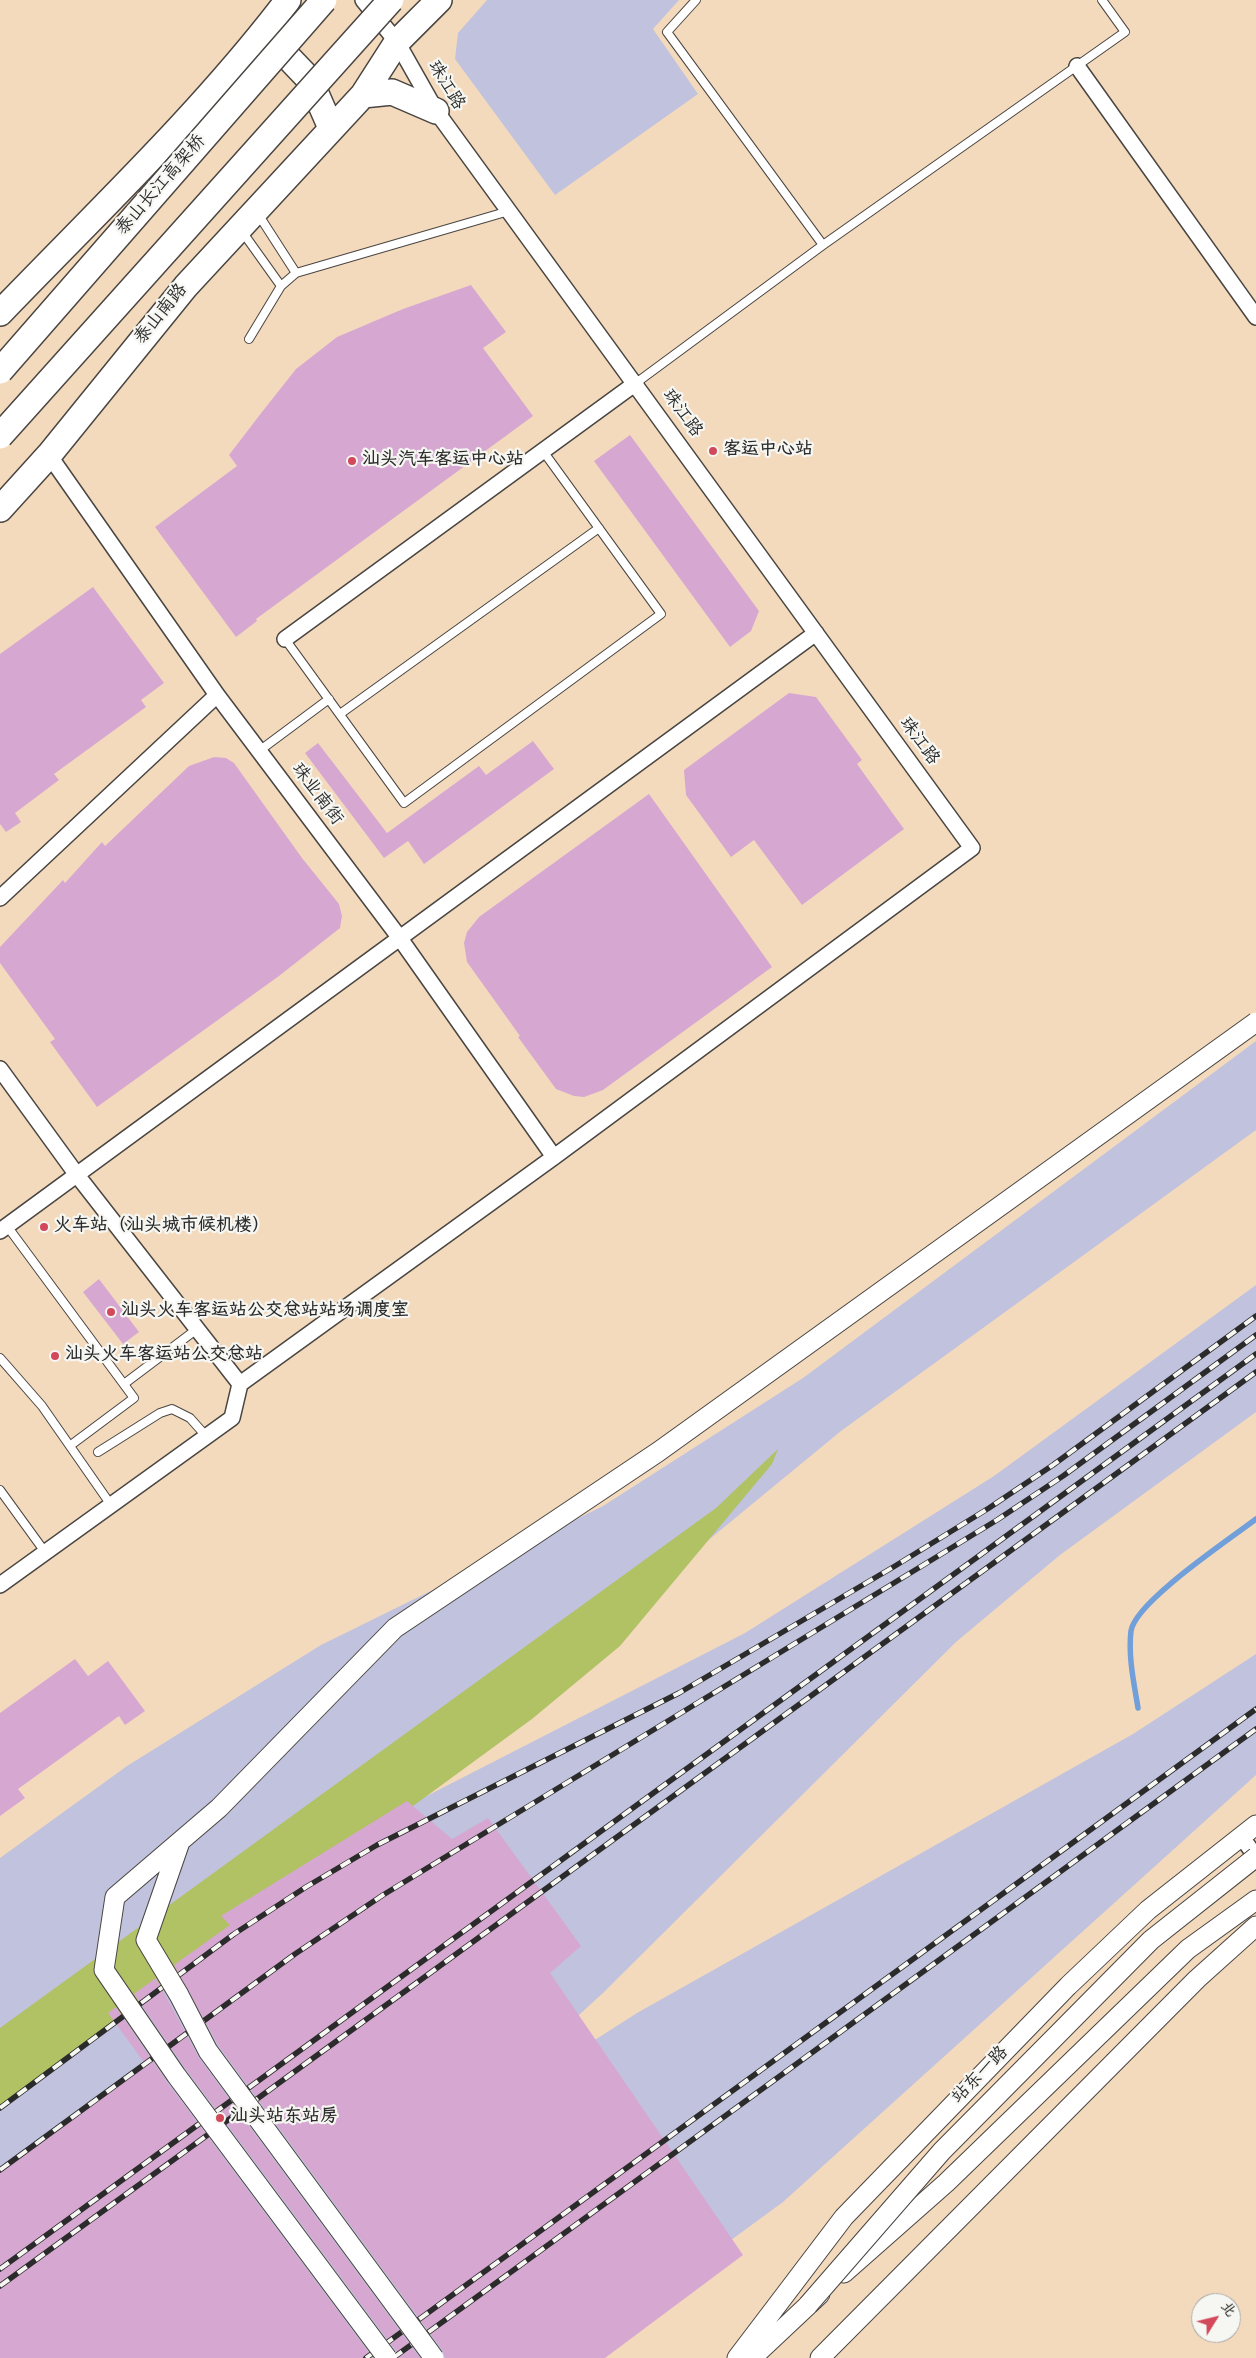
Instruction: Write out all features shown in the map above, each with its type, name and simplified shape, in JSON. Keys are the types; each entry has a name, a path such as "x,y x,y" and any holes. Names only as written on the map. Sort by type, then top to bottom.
{"highway":[{"path":"203,102 216,69 255,23 267,0"},
{"path":"0,313 203,102 253,46 288,0"},
{"name":"泰山长江高架桥","path":"0,371 324,0"},
{"name":"泰山南路","path":"0,436 392,0"},
{"name":"泰山南路","path":"0,509 49,455 186,286 238,227 363,95 397,42 438,0"},
{"path":"253,46 287,56 310,80 331,128"},
{"path":"363,95 392,92 436,111"}],"street":[{"name":"珠江路","path":"363,0 397,42 436,111 636,382 972,848 554,1157"},
{"path":"1077,66 1256,318"},
{"path":"285,639 636,382"},
{"name":"珠业南街","path":"49,455 217,695 399,937 554,1157"},
{"path":"3,1228 816,633"},
{"path":"0,898 217,695"},
{"path":"387,2358 176,2075 104,1970 115,1897 220,1808 395,1628 666,1446 1256,1022"},
{"path":"0,1069 77,1175 240,1384"},
{"path":"0,1585 232,1418 240,1384 554,1157"},
{"path":"808,2304 942,2151 1151,1940 1256,1857 1249,1831"},
{"name":"站东一路","path":"737,2358 851,2210 1068,1986 1141,1916 1249,1831"},
{"path":"181,1841 146,1940 179,1995 208,2051 434,2358"},
{"path":"752,2358 808,2304 946,2183 1188,1949 1256,1900"},
{"path":"820,2358 1197,1979 1256,1926"}],"lane":[{"path":"696,0 667,32 823,245"},
{"path":"636,382 823,245 1125,32 1102,0"},
{"path":"256,210 296,273"},
{"path":"249,339 281,286 296,273 510,211"},
{"path":"238,227 281,286"},
{"path":"285,639 404,804 661,614 543,451"},
{"path":"340,714 599,528"},
{"path":"259,751 329,699"},
{"path":"3,1228 134,1398 71,1445"},
{"path":"124,1384 197,1330"},
{"path":"0,1358 71,1445 111,1505"},
{"path":"98,1452 160,1413 172,1409 190,1418 206,1436"},
{"path":"0,1490 45,1552"}],"shaded area":[{"path":"487,0 679,0 653,29 698,94 555,195 455,59 458,33"},
{"path":"1256,1041 1256,1130 841,1431 435,1765 411,1804 745,1633 994,1476 1256,1285 1256,1412 1060,1555 956,1642 603,1993 451,2132 637,2013 1133,1734 1256,1654 1256,1775 783,2202 570,2358 0,2358 0,1858 127,1766 321,1645 603,1506 803,1378"}],"green space":[{"path":"778,1449 772,1464 620,1646 532,1719 0,2108 0,2028 716,1508"}],"building":[{"name":"汕头汽车客运中心站","path":"471,285 506,332 483,348 533,416 256,619 257,621 236,637 155,527 237,466 229,455 262,412 296,369 337,337 403,309"},
{"path":"630,435 759,611 751,631 730,647 594,461"},
{"path":"93,587 164,683 141,700 146,707 54,774 59,780 15,813 21,822 6,832 0,824 0,654"},
{"path":"789,693 816,697 862,760 857,764 904,829 802,905 754,840 731,857 686,795 684,770"},
{"path":"533,741 554,769 424,864 408,841 384,858 305,753 318,743 387,833 479,766 486,775"},
{"path":"214,757 226,758 234,763 302,858 339,904 342,916 340,928 279,976 97,1107 50,1042 55,1039 0,963 0,947 63,880 65,883 102,842 105,846 189,766"},
{"path":"649,794 772,967 603,1090 584,1097 574,1096 556,1089 518,1037 520,1036 467,962 464,943 467,932 479,917"},
{"name":"汕头火车客运站公交总站站场调度室","path":"99,1279 139,1332 123,1344 83,1292"},
{"path":"75,1659 88,1676 108,1661 145,1711 125,1725 119,1716 18,1789 25,1798 0,1816 0,1713"},
{"path":"407,1801 452,1839 488,1818 581,1946 550,1973 743,2255 605,2358 445,2358 443,2351 218,2045 174,1965 230,1925 221,1916"},
{"path":"156,1978 199,2058 420,2358 398,2358 396,2351 185,2068 134,1994"},
{"path":"116,2007 167,2082 373,2358 0,2358 0,2171 146,2065 108,2013"}],"waterway":[{"path":"1138,1708 1130,1650 1131,1631 1136,1619 1165,1588 1256,1519"}],"railway":[{"path":"0,2108 234,1934 306,1887 377,1845 679,1693 895,1566 989,1508 1053,1465 1256,1316"},
{"path":"0,2170 295,1954 383,1895 997,1520 1063,1476 1256,1335"},
{"path":"0,2269 1256,1354"},
{"path":"0,2286 1256,1372"},
{"path":"366,2358 1256,1709"},
{"path":"393,2358 1256,1729"}],"place":[{"name":"客运中心站","path":"713,451"},
{"name":"汕头汽车客运中心站","path":"352,461"},
{"name":"火车站（汕头城市候机楼）","path":"44,1227"},
{"name":"汕头火车客运站公交总站站场调度室","path":"111,1312"},
{"name":"汕头火车客运站公交总站","path":"55,1356"},
{"name":"汕头站东站房","path":"220,2118"}]}
